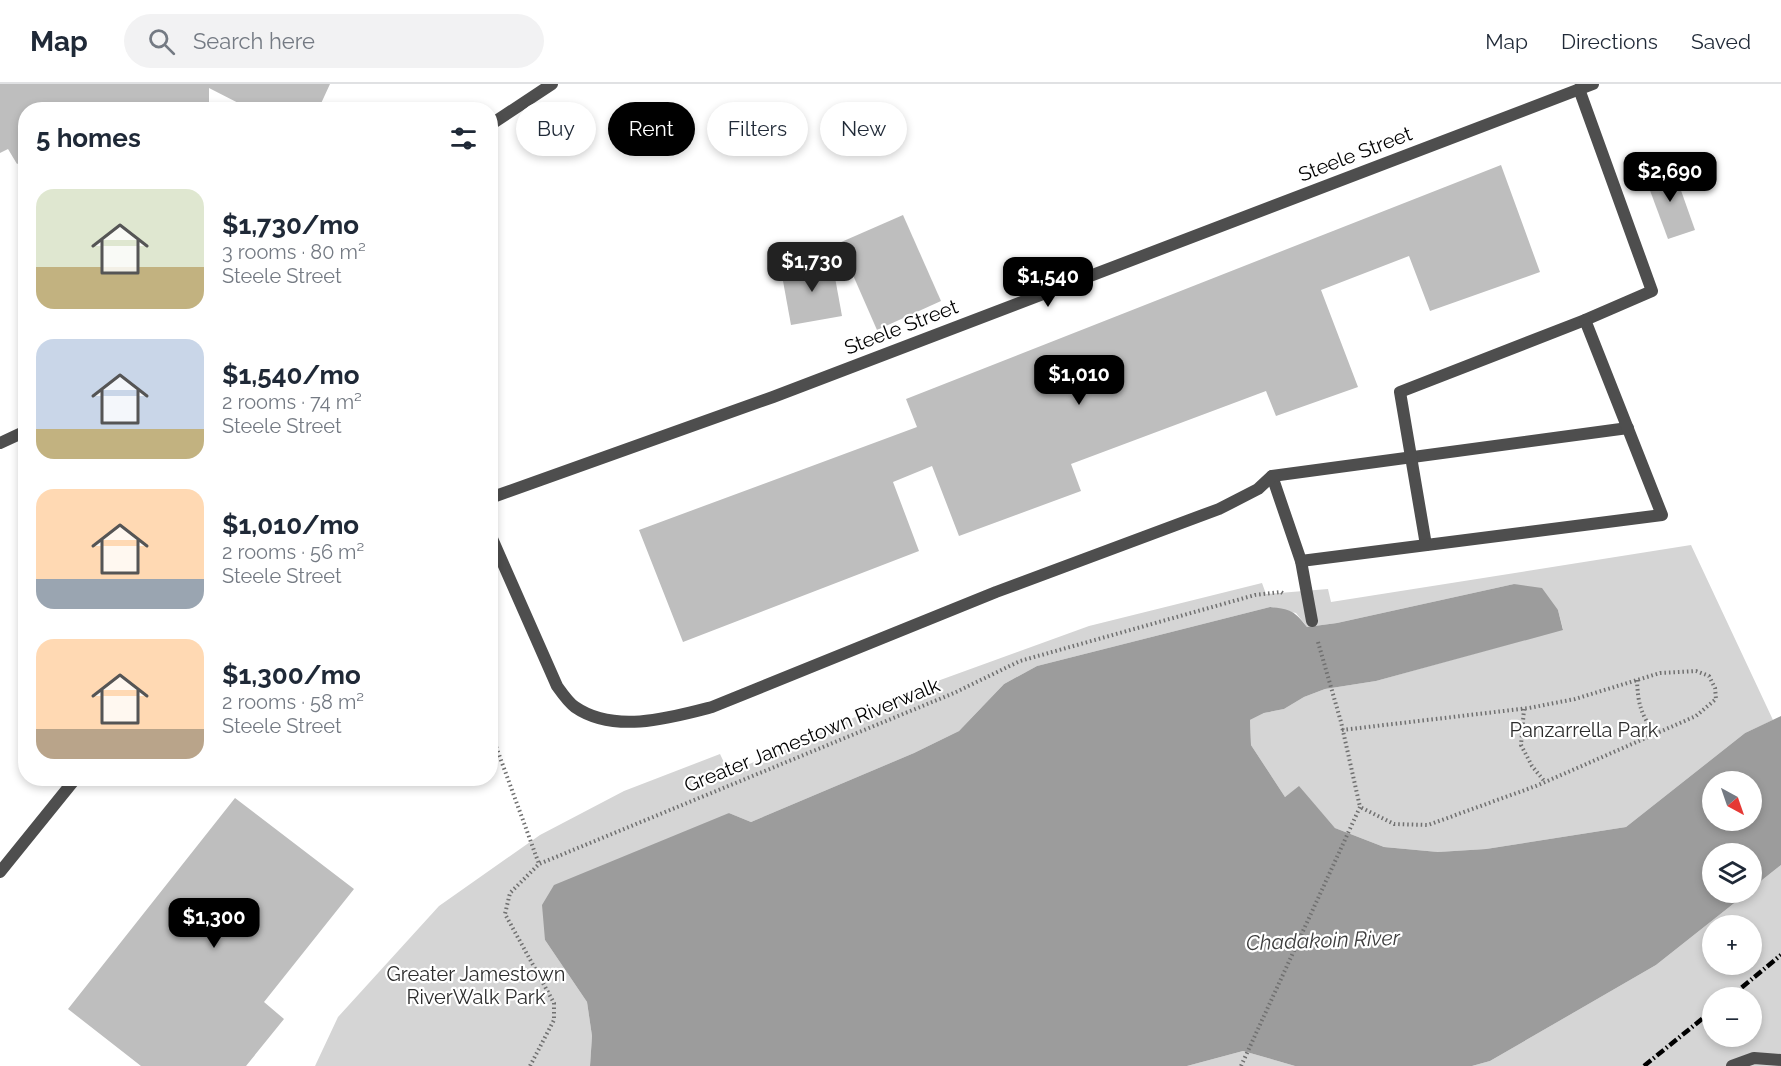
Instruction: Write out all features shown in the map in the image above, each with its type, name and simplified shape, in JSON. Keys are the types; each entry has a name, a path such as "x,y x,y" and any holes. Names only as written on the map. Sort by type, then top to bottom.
{"street":[{"path":"498,120 552,84"},
{"name":"Steele Street","path":"498,495 773,397 1593,84"},
{"path":"1426,545 1400,392 1585,320 1652,291 1579,89"},
{"path":"1301,561 1662,515 1585,320"},
{"path":"498,552 557,686 574,707 595,717 617,722 676,716 712,707 996,592 1219,510 1258,489 1272,476 1628,428"},
{"path":"0,443 18,435"},
{"path":"1272,476 1301,561 1312,621"},
{"path":"0,872 70,786"},
{"path":"1732,1066 1754,1058 1781,1060"}],"path":[{"name":"Greater Jamestown Riverwalk","path":"530,1066 554,1020 554,1004 505,914 510,893 539,864 954,693 1020,661 1255,595 1281,592 1298,602 1312,621"},
{"path":"1241,1066 1360,807 1341,722 1312,621"},
{"path":"1342,730 1524,709 1575,699 1660,674 1696,671 1709,676 1715,688 1716,699 1696,716 1545,782 1428,825 1394,824 1360,807"},
{"path":"1637,680 1638,703 1644,719 1655,734"},
{"path":"1524,709 1521,745 1532,766 1545,782"},
{"path":"498,752 539,864"}],"green space":[{"path":"1691,545 1773,720 1745,733 1626,827 1486,849 1438,852 1384,847 1335,828 1299,787 1285,797 1251,745 1250,720 1264,713 1284,709 1304,697 1325,689 1376,681 1563,629 1558,610 1514,584 1337,623 1307,627 1296,613 1270,607 1037,666 1004,684 959,731 914,753 751,822 729,813 545,940 587,1002 592,1036 590,1066 315,1066 338,1017 439,906 540,835 624,791 720,754 729,773 932,683 1089,626 1262,583 1266,594 1328,589 1331,602"},
{"path":"1781,865 1781,1066 1472,1066 1490,1061 1656,965 1702,929 1702,975 1762,975 1762,915 1719,915 1734,903 1762,903 1762,880"},
{"path":"1243,1051 1295,1066 1187,1066"}],"water":[{"name":"Chadakoin River","path":"1514,584 1542,588 1558,610 1563,630 1376,681 1325,689 1304,697 1284,709 1264,713 1250,720 1251,745 1285,797 1299,786 1335,828 1384,847 1438,852 1486,849 1626,827 1745,733 1781,716 1781,865 1762,880 1762,843 1702,843 1702,903 1734,903 1719,915 1702,915 1702,929 1656,965 1490,1061 1472,1066 1295,1066 1243,1051 1187,1066 590,1066 592,1036 587,1002 545,940 542,905 554,885 729,813 751,822 914,753 959,731 1004,684 1037,666 1270,607 1291,612 1299,617 1307,627 1337,623"}],"building":[{"path":"0,84 330,84 322,102 236,102 209,88 209,102 18,102 18,164 8,149 0,153"},
{"path":"1501,165 1540,272 1430,311 1409,256 1321,290 1358,387 1276,416 1266,391 1071,464 1081,491 959,536 932,466 893,482 919,551 683,642 639,530 917,427 906,399"},
{"path":"1672,165 1695,230 1668,239 1645,177"},
{"path":"903,215 941,301 877,330 839,243"},
{"path":"832,261 842,316 791,325 781,270"},
{"path":"235,798 354,889 264,1002 284,1019 246,1066 141,1066 68,1009"}],"railway":[{"path":"1742,987 1781,955"},
{"path":"1644,1066 1702,1019"}],"park label":[{"name":"Panzarrella Park","path":"1584,730"},
{"name":"Greater Jamestown RiverWalk Park","path":"476,986"}]}
